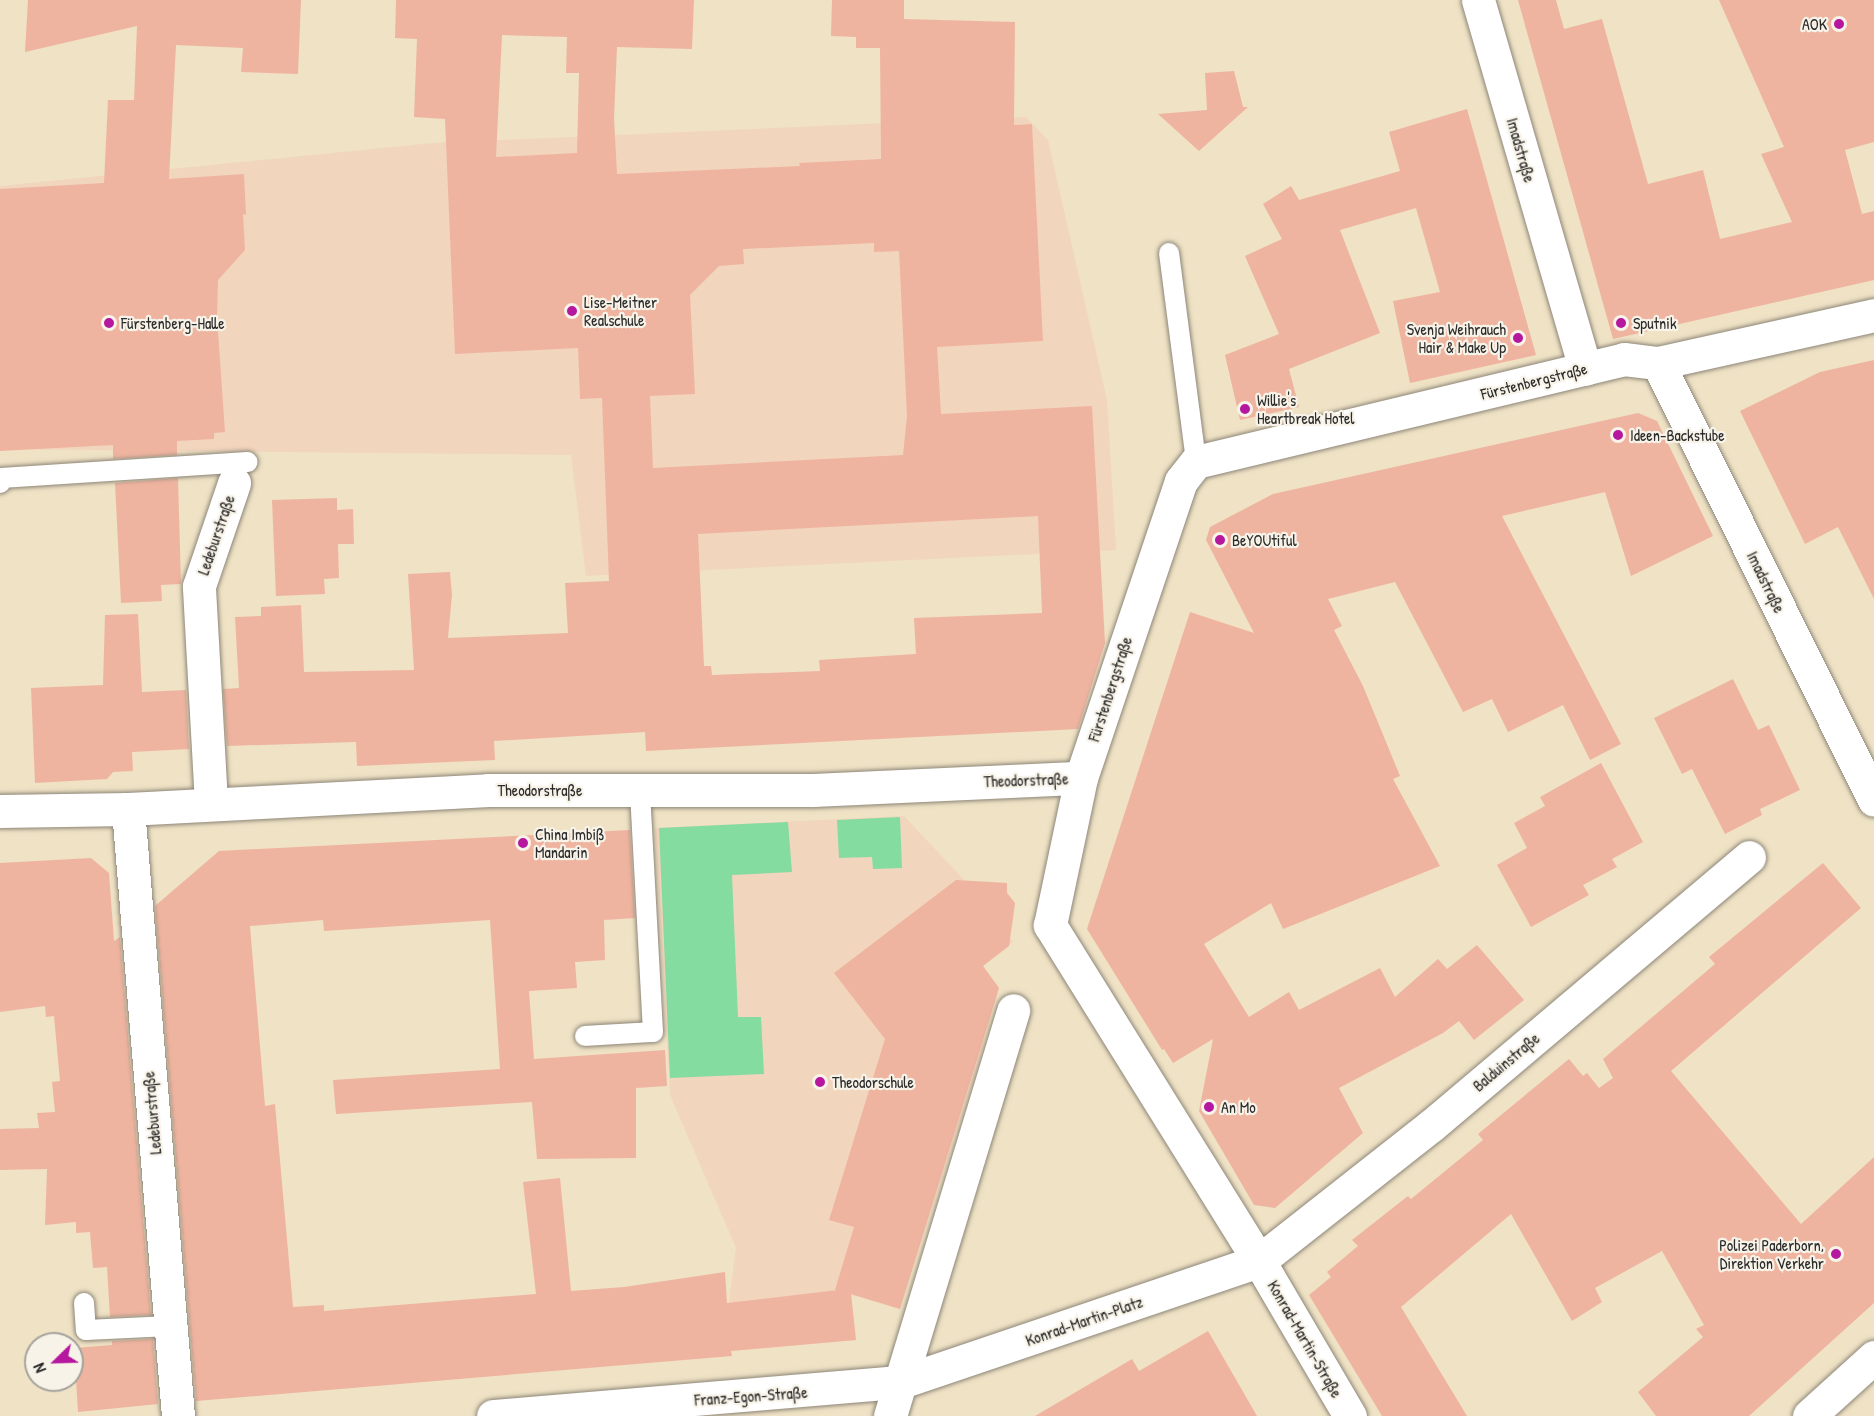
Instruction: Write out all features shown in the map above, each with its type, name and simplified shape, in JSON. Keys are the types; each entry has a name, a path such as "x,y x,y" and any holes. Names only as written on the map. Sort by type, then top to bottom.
{"street":[{"name":"Imadstraße","path":"1478,0 1585,369"},
{"name":"Fürstenbergstraße","path":"1259,1261 1050,925 1081,778 1181,481 1196,462 1624,359 1658,363 1874,315"},
{"name":"Imadstraße","path":"1658,363 1874,800"},
{"name":"Ledeburstraße","path":"211,803 199,586 240,473"},
{"name":"Theodorstraße","path":"0,811 128,809 488,790 813,790 1081,778"},
{"name":"Ledeburstraße","path":"128,809 178,1416"},
{"name":"Balduinstraße","path":"1259,1261 1432,1125 1749,856"},
{"path":"890,1416 1013,1010"},
{"name":"Konrad-Martin-Platz","path":"901,1383 1259,1261"},
{"name":"Konrad-Martin-Straße","path":"1259,1261 1350,1416"},
{"path":"1809,1416 1874,1357"},
{"name":"Franz-Egon-Straße","path":"493,1416 901,1383"}],"lane":[{"path":"1168,253 1196,462"},
{"path":"0,483 1,478 240,473"},
{"path":"585,1036 653,1032 640,790"},
{"path":"84,1303 86,1330 170,1326"}],"shaded area":[{"path":"1026,117 1048,140 1107,400 1116,550 586,576 571,455 0,449 0,186 433,143"},
{"name":"Theodorschule","path":"904,816 969,885 1000,884 1015,903 1012,927 1006,932 1013,942 983,966 999,988 977,1068 900,1309 851,1295 856,1340 733,1351 729,1302 736,1248 670,1095 655,828"}],"green space":[{"path":"900,817 902,868 873,869 872,857 839,858 837,820"},
{"path":"788,822 792,872 732,875 738,1017 761,1017 764,1074 670,1078 659,828"}],"building":[{"name":"Fürstenberg-Halle","path":"28,0 301,0 298,74 241,72 243,48 176,45 169,179 244,174 246,215 243,214 245,250 218,280 217,317 225,432 214,433 214,439 177,441 177,455 113,459 113,445 0,451 0,189 104,183 108,100 134,100 137,26 25,52"},
{"path":"396,0 694,0 692,49 617,47 614,118 617,174 800,166 799,163 881,159 880,48 856,48 856,37 831,36 832,0 904,0 904,19 1015,22 1014,125 1032,124 1043,341 937,347 941,414 1092,406 1105,643 1078,729 646,751 645,732 494,741 495,760 357,766 356,742 227,746 223,689 239,688 235,617 261,616 261,607 301,605 304,672 414,670 408,574 450,572 452,595 448,638 568,633 565,583 609,581 602,398 580,399 578,348 455,354 445,119 414,117 417,39 395,38","holes":["502,35 567,37 566,73 579,73 577,153 496,157","874,243 874,252 899,251 907,416 903,455 653,468 650,396 695,394 690,295 719,266 744,264 743,249","1038,516 1042,613 914,618 916,654 819,660 820,671 712,675 711,666 704,666 698,534"]},
{"path":"1518,0 1556,0 1564,29 1602,19 1648,184 1703,170 1720,239 1792,222 1761,154 1784,147 1719,0 1874,0 1874,142 1845,150 1862,214 1874,211 1874,280 1613,339"},
{"path":"1234,71 1243,107 1248,107 1199,151 1158,114 1207,110 1205,73"},
{"path":"1467,109 1536,355 1410,383 1393,301 1440,292 1416,208 1340,230 1380,333 1289,369 1299,407 1240,420 1225,355 1279,334 1245,256 1282,239 1263,204 1291,186 1299,200 1400,171 1389,132"},
{"path":"1874,360 1874,599 1838,527 1805,544 1740,411 1820,372"},
{"path":"1638,413 1657,421 1713,536 1631,576 1605,492 1502,516 1621,744 1590,760 1563,705 1508,732 1492,699 1463,712 1395,582 1328,599 1342,626 1334,630 1363,686 1400,776 1393,779 1440,866 1283,929 1271,903 1204,944 1249,1017 1289,992 1299,1010 1380,968 1395,997 1438,959 1447,969 1477,945 1524,1000 1474,1040 1459,1021 1443,1033 1339,1088 1363,1133 1275,1208 1254,1205 1199,1111 1213,1039 1173,1063 1164,1049 1162,1050 1087,929 1190,612 1254,633 1206,540 1210,527 1273,494"},
{"path":"178,478 181,584 161,585 162,601 121,603 115,483"},
{"path":"337,498 337,510 353,509 354,544 338,544 339,578 324,579 325,594 276,596 272,500"},
{"path":"138,614 142,692 186,690 189,749 132,752 133,771 113,772 107,779 35,783 31,688 103,685 105,615"},
{"path":"1733,679 1758,730 1769,725 1800,790 1760,809 1762,815 1725,834 1692,769 1682,774 1654,718"},
{"path":"1601,763 1643,842 1612,859 1617,867 1583,885 1589,895 1531,927 1497,865 1527,848 1514,823 1545,806 1540,797"},
{"path":"630,830 635,918 604,920 605,960 575,962 577,988 529,991 534,1059 665,1050 667,1086 636,1088 636,1158 537,1159 532,1102 336,1114 333,1080 500,1069 490,920 324,931 323,920 250,926 265,1106 275,1104 293,1307 324,1305 324,1311 536,1294 523,1182 560,1178 571,1291 624,1287 725,1272 727,1303 838,1290 835,1290 854,1227 829,1220 885,1039 834,973 956,880 1007,883 1007,893 1015,903 1009,946 983,966 999,988 900,1309 851,1294 856,1340 731,1351 732,1356 196,1401 155,906 219,851"},
{"path":"91,858 109,873 114,941 120,937 151,1315 110,1317 107,1267 93,1268 90,1232 76,1233 76,1222 45,1225 47,1169 0,1170 0,1129 39,1128 37,1113 55,1112 52,1082 60,1081 54,1016 46,1017 45,1006 0,1012 0,863"},
{"path":"1823,863 1861,908 1671,1071 1801,1224 1874,1157 1874,1303 1749,1416 1656,1416 1638,1392 1703,1337 1696,1329 1704,1325 1662,1251 1595,1288 1602,1302 1572,1321 1511,1214 1401,1307 1467,1416 1382,1416 1309,1295 1331,1277 1327,1272 1358,1246 1352,1240 1408,1196 1411,1199 1483,1140 1478,1134 1569,1059 1583,1076 1587,1073 1599,1088 1613,1078 1603,1059 1715,964 1709,957"},
{"path":"1208,1331 1257,1416 1035,1416 1132,1359 1139,1371"},
{"path":"153,1339 158,1404 78,1412 77,1392 84,1392 84,1347 112,1345 112,1341"}],"place":[{"name":"AOK","path":"1839,24"},
{"name":"Lise-Meitner Realschule","path":"572,311"},
{"name":"Fürstenberg-Halle","path":"109,323"},
{"name":"Sputnik","path":"1621,323"},
{"name":"Svenja Weihrauch Hair & Make Up","path":"1518,338"},
{"name":"Willie's Heartbreak Hotel","path":"1245,409"},
{"name":"Ideen-Backstube","path":"1618,435"},
{"name":"BeYOUtiful","path":"1220,540"},
{"name":"China Imbiß Mandarin","path":"523,843"},
{"name":"Theodorschule","path":"820,1082"},
{"name":"An Mo","path":"1209,1107"},
{"name":"Polizei Paderborn, Direktion Verkehr","path":"1836,1254"}]}
